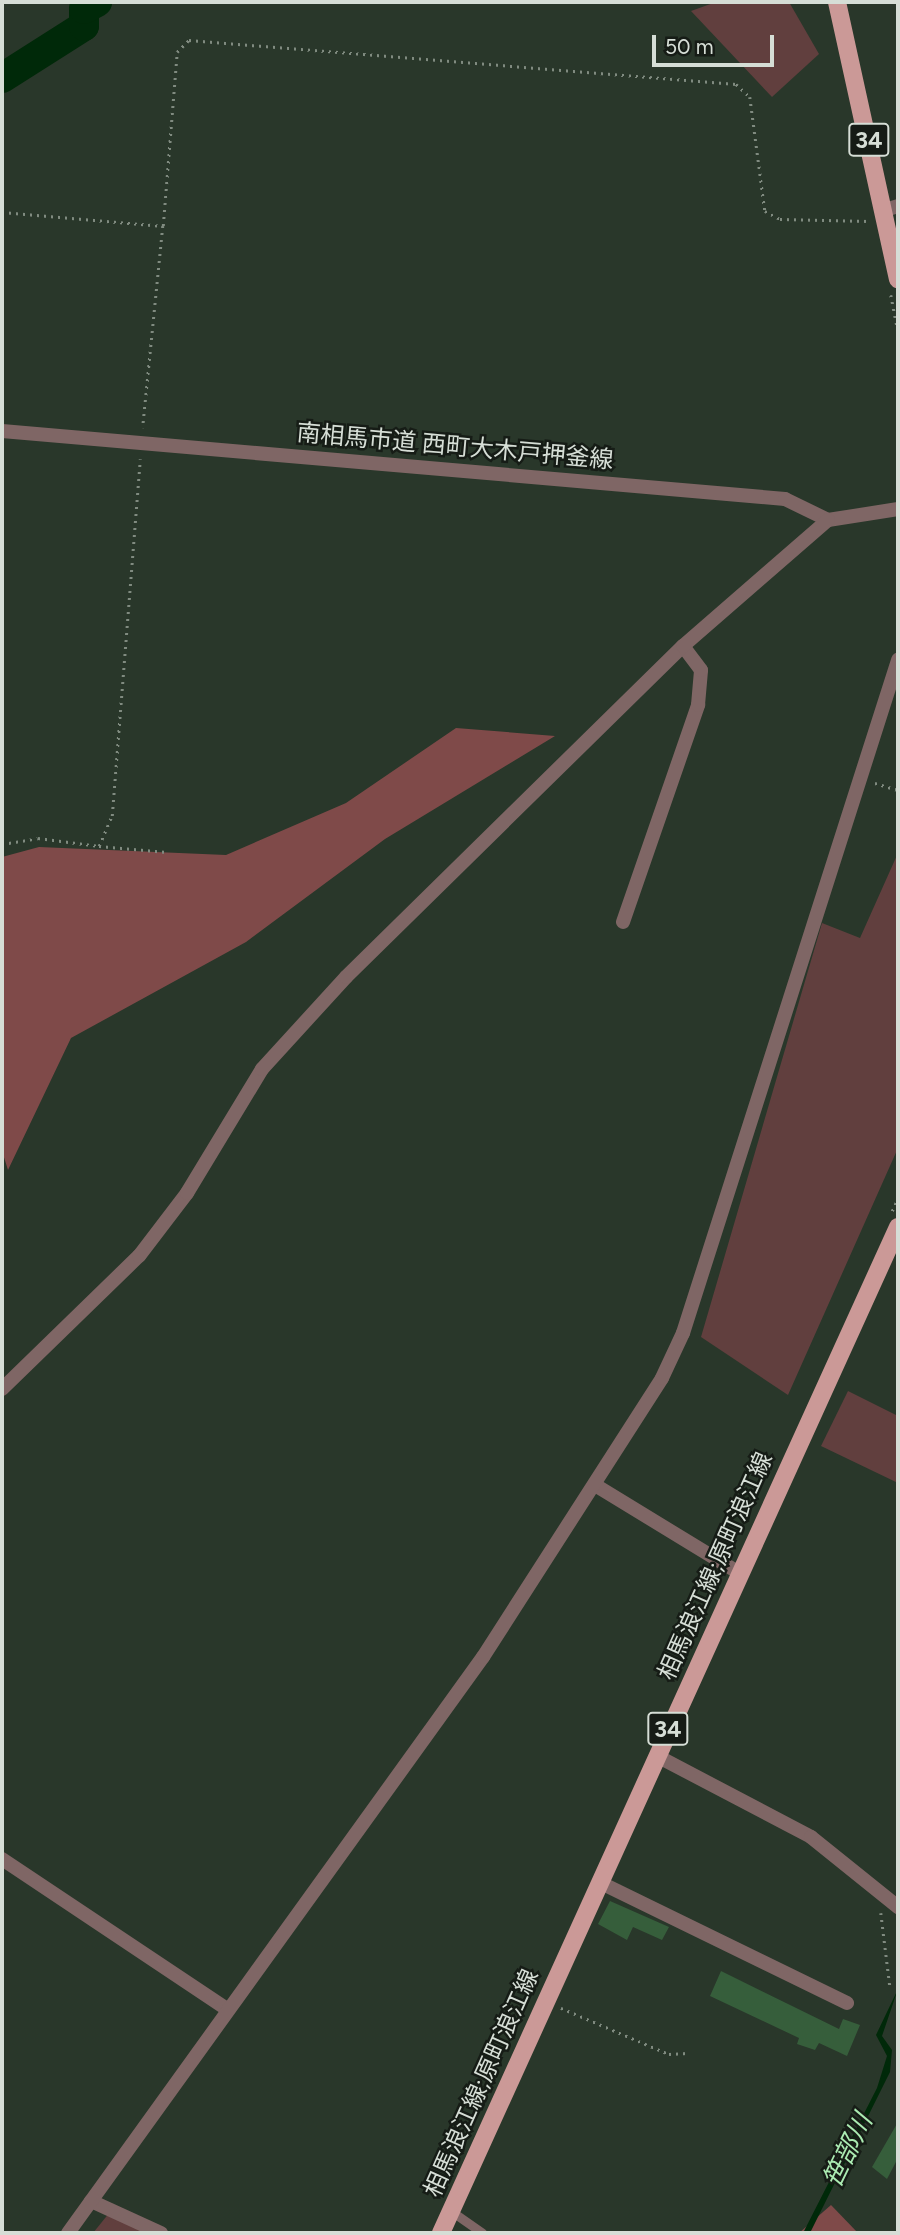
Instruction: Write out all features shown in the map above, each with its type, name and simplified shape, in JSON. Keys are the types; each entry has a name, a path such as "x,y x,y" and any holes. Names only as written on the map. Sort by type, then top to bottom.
{"main road":[{"name":"34","path":"837,2 890,212 898,279"},
{"name":"相馬浪江線;原町浪江線","path":"440,2233 738,1573 898,1227"}],"street":[{"name":"南相馬市道 西町大木戸押釜線","path":"2,430 785,499 828,520"},
{"path":"2,1389 139,1256 187,1193 262,1069 318,1008 683,646 828,520 898,509"},
{"path":"623,922 698,705 701,670 683,646"},
{"path":"68,2233 483,1657 595,1485 683,1333 898,660"},
{"path":"595,1485 738,1573"},
{"path":"657,1756 783,1820 890,1899"},
{"path":"2,1858 228,2009"},
{"path":"599,1882 847,2003"},
{"path":"91,2201 161,2233"}],"lane":[{"path":"451,2211 482,2233"}],"path":[{"path":"99,846 112,816 177,51 189,40 736,84 750,97 765,211 841,223 890,212"},
{"path":"2,212 163,226"},
{"path":"862,778 898,790"},
{"path":"2,844 38,838 167,852"},
{"path":"890,1899 890,1986"},
{"path":"545,2002 669,2054 688,2053"}],"shaded area":[{"path":"716,2 789,2 819,54 772,97 691,11"},
{"path":"456,728 555,736 385,839 246,942 71,1038 8,1170 2,1151 2,857 39,847 226,855 346,803"},
{"path":"898,853 898,1148 788,1395 701,1337 822,923 860,938"},
{"path":"848,1391 898,1416 898,1483 821,1446"},
{"path":"831,2205 858,2233 799,2233"},
{"path":"110,2212 152,2233 93,2233"}],"water":[{"path":"97,2 105,2 85,12 93,24 2,81 35,51 80,25 84,9"},
{"name":"笹部川","path":"898,1989 882,2036 892,2050 890,2072 810,2233 803,2233 877,2088 887,2056 876,2035"}],"building":[{"path":"610,1901 669,1927 662,1940 633,1927 627,1940 598,1924"},
{"path":"721,1971 839,2029 843,2019 860,2025 847,2056 819,2043 815,2050 797,2044 799,2038 710,1996"},
{"path":"898,2122 898,2158 887,2179 872,2167"}],"waterway":[{"path":"2,78 84,26 84,9 97,2"}]}
